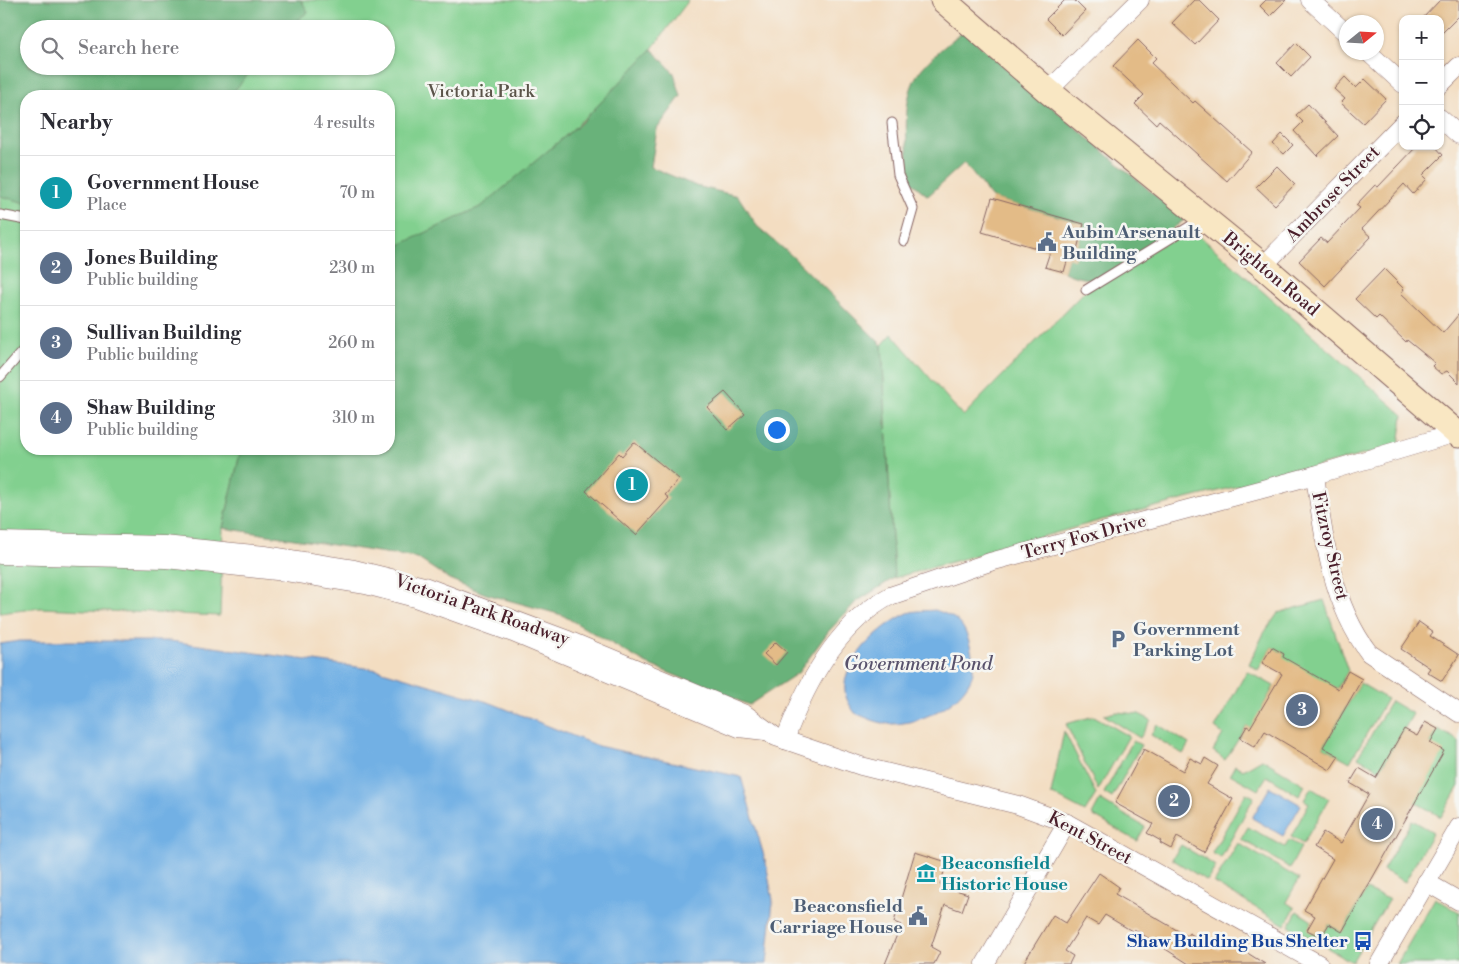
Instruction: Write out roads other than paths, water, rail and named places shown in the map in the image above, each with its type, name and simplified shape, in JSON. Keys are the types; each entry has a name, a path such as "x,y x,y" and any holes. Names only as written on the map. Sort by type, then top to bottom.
{"main road":[{"name":"Brighton Road","path":"943,0 1048,91 1263,266 1457,434"}],"street":[{"path":"1048,91 1140,0"},
{"path":"1310,0 1339,27"},
{"path":"1377,60 1399,80"},
{"path":"1444,81 1459,66"},
{"path":"1444,122 1459,135"},
{"name":"Ambrose Street","path":"1263,266 1399,127"},
{"name":"Terry Fox Drive","path":"785,740 800,701 845,631 877,603 890,596 990,562 1315,475 1457,434"},
{"name":"Fitzroy Street","path":"1315,475 1336,589 1362,643 1369,653 1459,714"},
{"name":"Victoria Park Roadway","path":"0,541 123,544 206,549 310,561 394,578 458,597 568,640 744,714 756,721 765,731"},
{"name":"Victoria Park Roadway","path":"0,554 166,559 286,572 366,585 459,613 589,663 739,728 765,731 785,740"},
{"name":"Kent Street","path":"785,740 861,766 1018,805 1066,823 1319,964"},
{"path":"984,964 1066,823"},
{"path":"1379,964 1459,827"},
{"path":"1426,882 1459,901"}],"lane":[{"path":"892,123 898,175 914,209 904,241"},
{"path":"0,215 20,219"},
{"path":"1086,290 1202,218"},
{"path":"0,377 20,354"}],"water":[{"name":"Government Pond","path":"935,610 948,615 961,624 967,635 973,668 972,676 967,686 950,703 939,710 927,716 903,723 882,723 855,713 845,692 850,668 857,656 876,634 898,618 911,612"},
{"path":"19,641 170,641 379,670 491,703 598,746 741,777 766,863 773,900 767,964 0,964 0,644"},
{"path":"1270,787 1301,805 1283,836 1252,818"}],"place":[{"name":"Aubin Arsenault Building","path":"1047,242"},
{"name":"Government House","path":"632,485"},
{"name":"Government Parking Lot","path":"1118,639"},
{"name":"Sullivan Building","path":"1302,710"},
{"name":"Jones Building","path":"1174,801"},
{"name":"Shaw Building","path":"1377,824"},
{"name":"Beaconsfield Historic House","path":"926,873"},
{"name":"Beaconsfield Carriage House","path":"918,916"},
{"name":"Shaw Building Bus Shelter","path":"1363,941"}],"park label":[{"name":"Victoria Park","path":"481,91"}]}
